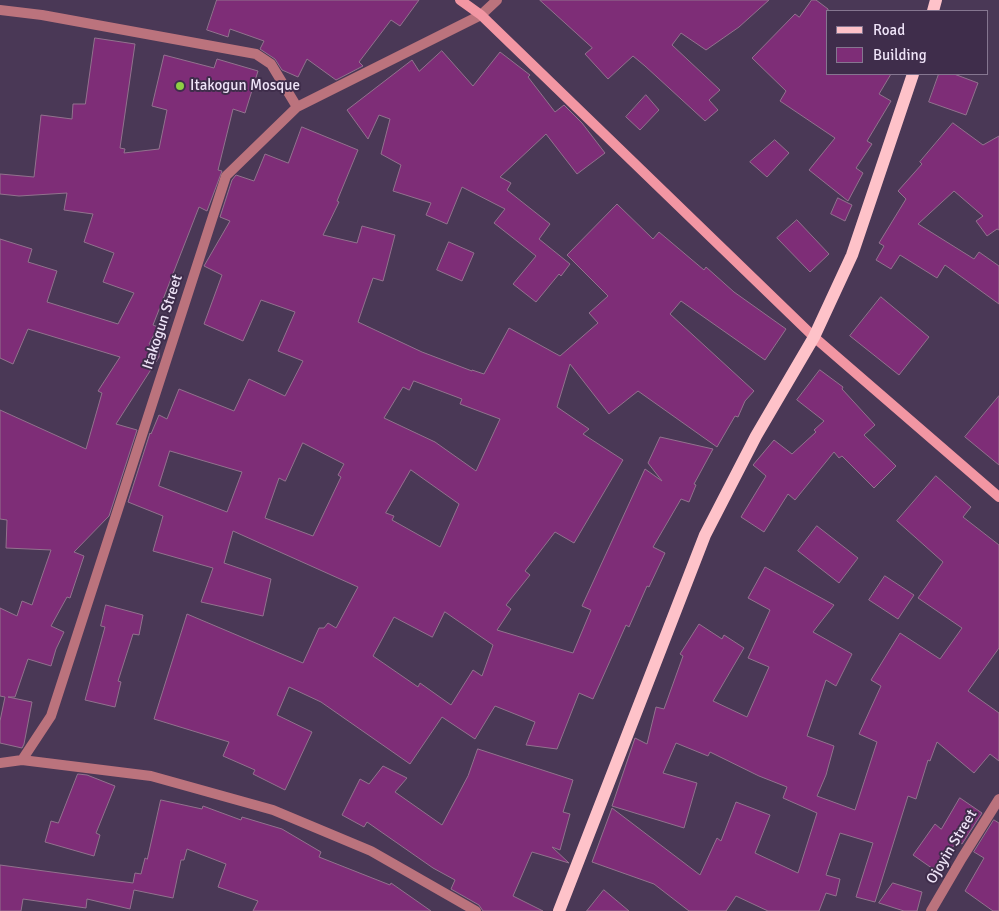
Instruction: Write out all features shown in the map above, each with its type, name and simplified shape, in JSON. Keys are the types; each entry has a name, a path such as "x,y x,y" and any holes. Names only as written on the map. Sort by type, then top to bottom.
{"main road":[{"path":"559,911 705,535 756,436 814,337 852,255 913,75"}],"street":[{"path":"460,0 481,15 814,337 999,497"},
{"name":"Itakogun Street","path":"22,760 51,716 226,176 297,107 481,15 497,0"},
{"path":"0,10 42,15 256,54 271,64 297,107"},
{"path":"0,763 22,760 151,776 273,810 371,851 476,911"},
{"name":"Ojoyin Street","path":"931,911 999,799"}],"building":[{"path":"217,0 419,0 400,26 391,20 359,62 363,66 336,80 307,59 298,77 282,70 275,59 260,49 264,41 230,29 228,37 207,30"},
{"path":"540,0 769,0 739,27 706,50 681,33 672,45 720,90 709,100 718,110 705,121 633,56 608,79 585,54 592,48"},
{"path":"812,0 816,0 828,9 826,10 826,75 890,75 879,94 891,101 867,141 872,144 856,168 863,173 848,201 809,170 835,138 780,101 786,91 752,58 795,14 799,17"},
{"path":"95,38 135,44 120,148 125,149 124,153 159,149 167,110 152,106 164,55 214,68 217,59 258,71 245,113 233,109 218,170 222,171 207,211 199,207 153,325 158,327 149,344 159,350 159,357 116,424 137,430 109,516 74,552 84,556 70,598 67,597 51,626 64,632 51,666 28,659 15,697 8,697 32,702 22,748 0,743 0,721 5,697 0,696 0,608 17,616 22,601 32,605 51,550 6,548 7,520 0,519 0,410 86,449 102,393 98,391 120,357 28,329 13,364 0,358 0,239 32,249 28,262 57,271 47,302 118,324 134,293 103,282 114,253 84,242 93,214 64,210 67,193 19,196 0,194 0,174 34,177 41,115 72,119 73,104 85,104"},
{"path":"442,51 473,86 500,52 530,75 528,77 555,112 564,105 582,123 605,153 577,174 546,134 500,177 511,183 507,190 550,224 539,239 570,264 561,276 559,274 536,302 513,284 536,256 494,223 505,209 462,187 447,224 426,215 431,203 393,191 401,165 381,154 390,119 379,115 368,139 347,110 412,60 419,71"},
{"path":"939,75 957,75 978,83 966,115 929,102"},
{"path":"646,95 659,110 640,130 626,117"},
{"path":"953,123 983,145 999,136 999,230 997,229 987,236 976,221 983,216 954,191 918,224 974,259 979,252 999,266 999,304 945,265 937,278 900,255 891,269 876,260 884,246 879,243 906,199 898,191 922,164 920,162"},
{"path":"302,127 358,150 337,201 339,202 323,235 357,243 362,226 395,235 383,281 373,278 358,322 422,352 472,371 484,374 509,328 560,356 598,323 589,313 608,296 567,255 617,204 653,239 659,232 704,270 706,267 734,292 786,329 765,360 681,301 670,314 754,391 745,401 738,417 735,416 717,447 638,391 609,414 570,364 557,407 589,429 583,434 623,460 574,543 555,532 525,571 530,575 506,605 511,609 497,630 573,653 591,610 582,606 645,469 662,481 648,463 660,437 713,449 694,484 696,485 689,502 681,499 653,547 665,553 649,587 647,586 629,627 626,625 593,699 579,693 557,749 526,745 535,722 495,706 475,739 442,717 410,764 321,702 289,687 277,715 312,732 285,790 253,774 255,770 223,756 229,742 154,719 187,614 303,663 319,628 324,628 328,623 336,628 358,587 233,531 224,563 271,579 263,616 201,602 213,568 153,551 163,516 128,502 150,433 159,415 167,419 179,389 234,411 249,379 285,396 303,361 278,351 295,312 261,300 243,341 204,324 222,275 204,266 230,221 220,217 232,180 236,175 254,181 265,154 288,163","holes":["414,381 462,399 460,404 500,419 476,471 435,442 384,418 403,387 409,390","303,443 344,464 338,475 341,477 313,536 265,518 279,478 285,481","170,451 242,472 227,512 159,486","411,470 459,504 440,547 392,520 394,516 386,513","445,612 493,645 482,676 473,670 451,705 420,683 418,687 373,656 394,617 432,637"]},
{"path":"775,140 789,153 767,177 750,162"},
{"path":"838,198 852,205 845,221 831,214"},
{"path":"797,220 829,254 810,272 777,238"},
{"path":"449,242 474,253 462,281 437,270"},
{"path":"881,297 929,337 899,375 850,336"},
{"path":"820,370 843,387 842,389 875,425 864,435 896,466 874,488 842,456 839,458 834,452 795,500 788,494 764,532 741,517 766,476 753,465 774,440 792,454 816,432 814,430 824,421 797,400"},
{"path":"999,396 999,465 965,437"},
{"path":"936,476 971,507 963,517 999,545 999,648 968,691 999,713 999,761 990,754 974,773 937,742 930,761 928,760 916,799 908,796 875,902 856,897 873,843 840,833 826,875 840,879 836,896 826,893 819,911 768,911 736,896 726,911 689,911 654,884 592,862 612,808 700,875 717,838 721,841 736,802 770,815 755,853 798,873 817,813 783,798 787,787 759,776 710,752 708,756 676,743 663,773 697,783 684,828 612,806 635,738 647,744 656,707 664,709 683,656 680,654 699,624 722,639 724,635 744,648 713,701 747,717 769,667 748,658 770,610 748,598 765,567 834,605 813,632 852,654 836,686 826,680 807,736 834,746 826,775 817,796 855,810 877,742 859,734 881,686 871,680 900,633 940,659 962,628 918,598 943,562 897,521"},
{"path":"817,526 858,558 839,583 798,551"},
{"path":"885,576 914,595 898,619 869,600"},
{"path":"106,605 143,615 139,635 133,634 118,681 121,682 115,707 85,700 105,627 101,626"},
{"path":"478,749 573,780 563,812 570,814 560,850 552,847 569,863 532,852 513,896 543,911 483,911 479,905 451,889 455,880 433,868 367,822 364,827 342,815 360,779 369,784 383,766 407,778 395,792 442,825 468,776"},
{"path":"78,774 87,775 115,786 96,833 100,835 94,856 45,842 51,821 58,823"},
{"path":"960,798 982,813 962,844 957,841 936,871 913,855 935,824 941,829"},
{"path":"161,800 202,809 203,806 241,820 242,817 282,829 321,852 319,857 390,885 391,883 431,911 253,911 258,901 218,887 226,864 187,849 184,860 181,860 173,898 134,890 130,909 87,899 86,908 23,899 21,911 0,911 0,865 133,883 135,873 141,874 145,858 147,859"},
{"path":"994,820 999,823 999,911 993,911 965,891 984,858 974,852"},
{"path":"893,883 922,892 917,911 904,911 879,903"},
{"path":"604,890 629,911 587,911"}],"place":[{"name":"Itakogun Mosque","path":"180,86"}]}
